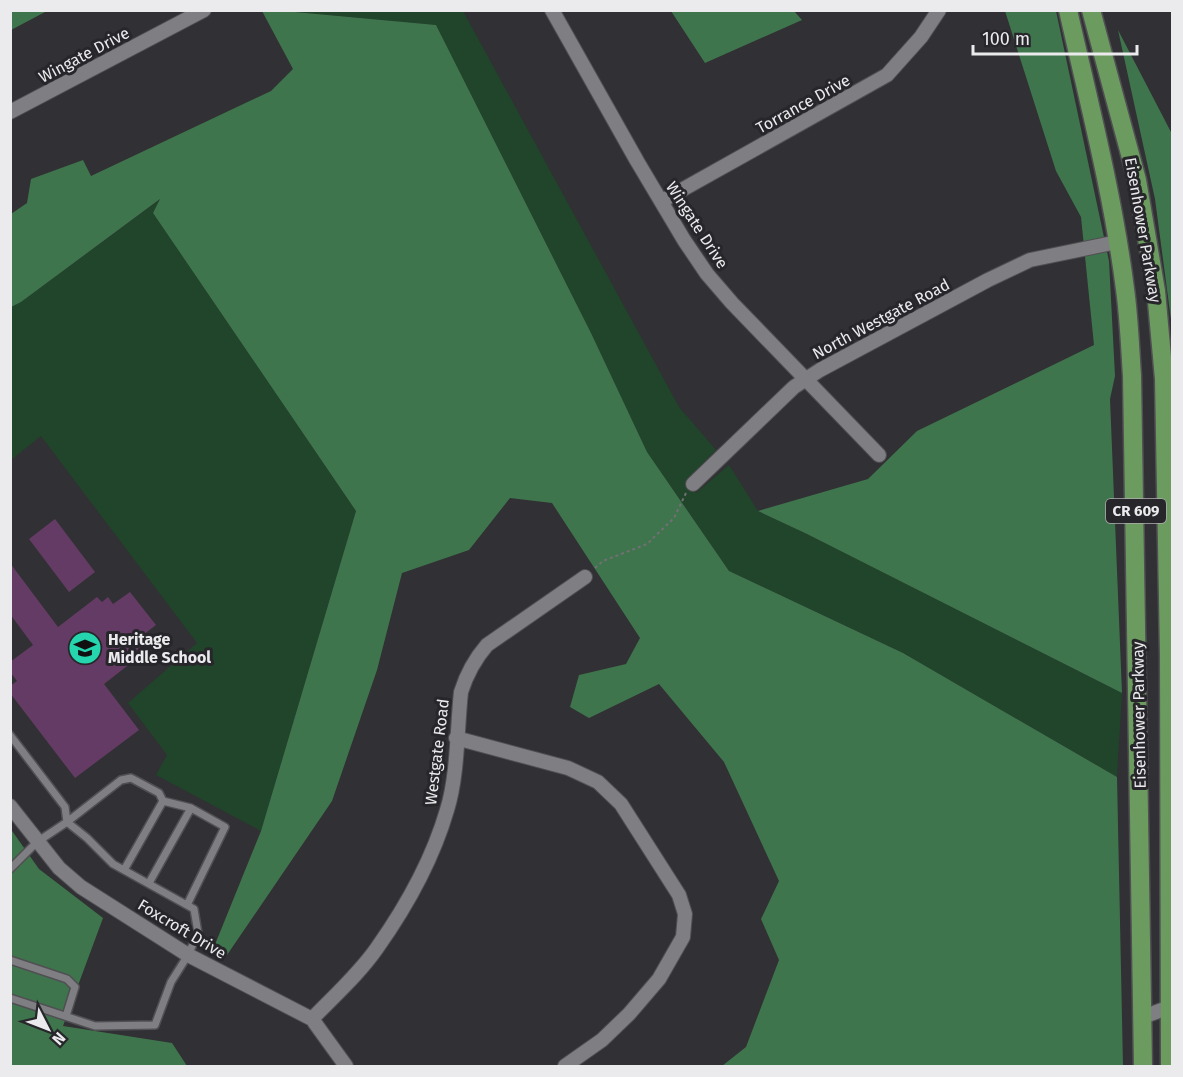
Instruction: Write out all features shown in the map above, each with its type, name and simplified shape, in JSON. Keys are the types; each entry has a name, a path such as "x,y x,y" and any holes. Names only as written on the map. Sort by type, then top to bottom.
{"main road":[{"name":"Eisenhower Parkway","path":"1068,10 1107,181 1125,290 1132,376 1143,1066"},
{"name":"Eisenhower Parkway","path":"1091,10 1137,180 1156,291 1164,380 1171,654 1170,1066"}],"street":[{"name":"Wingate Drive","path":"10,112 204,10"},
{"name":"Wingate Drive","path":"552,10 684,240 707,274 732,303 879,455"},
{"name":"Torrance Drive","path":"662,201 887,75 921,37 939,10"},
{"name":"North Westgate Road","path":"693,484 794,387 806,379 988,279 1030,260 1117,242"},
{"name":"Westgate Road","path":"312,1019 377,949 417,883 434,846 448,808 461,692 466,675 475,658 487,645 585,577"},
{"path":"456,738 568,768 598,782 621,804 679,895 685,914 683,937 659,979 629,1014 602,1040 565,1066"},
{"name":"Foxcroft Drive","path":"10,806 59,868 81,887 188,955 312,1019 346,1066"},
{"path":"1143,1017 1171,1012"}],"lane":[{"path":"10,735 65,807 67,822 113,864 194,909 198,933 188,955 171,982 155,1025 95,1026 10,998"},
{"path":"10,869 37,842 121,780 131,778 159,793 163,801 191,808 225,827 187,905"},
{"path":"124,870 163,801"},
{"path":"149,883 191,808"},
{"path":"10,960 67,979 75,987 66,1016"}],"path":[{"path":"585,577 603,561 647,544 674,518 682,499 693,484"}],"green space":[{"path":"11,10 47,10 47,11 11,30"},
{"path":"262,11 436,25 591,333 647,452 729,571 903,653 1117,777 1123,1066 722,1066 746,1047 779,960 761,919 779,881 724,762 659,684 589,718 570,707 579,675 626,664 640,638 552,503 510,498 469,550 402,573 377,670 332,801 227,955 214,947 261,831 356,511 153,213 160,199 21,302 11,307 11,214 27,203 31,179 83,160 91,176 271,91 293,69"},
{"path":"284,11 463,11 679,407 716,450 686,480 696,493 729,465 758,511 1122,693 1117,777 903,653 729,571 647,452 591,333 436,25"},
{"path":"671,11 794,11 802,20 705,63"},
{"path":"1005,11 1056,11 1109,261 1115,376 1110,399 1122,693 758,511 868,479 917,431 1094,345 1081,217 1056,171"},
{"path":"1118,30 1172,134 1172,327 1155,199"},
{"path":"162,198 153,213 356,511 261,831 156,775 167,755 128,703 197,643 41,436 11,460 11,307"},
{"path":"10,828 39,869 103,918 63,1026 172,1043 187,1066 11,1066"}],"building":[{"path":"55,519 95,572 69,592 29,539"},
{"name":"Heritage Middle School","path":"10,563 58,627 97,597 102,602 108,597 113,604 130,592 156,625 139,638 144,645 136,651 140,656 104,684 139,730 75,778 10,693 10,686 17,681 10,672 10,662 33,645 10,614"}],"place":[{"name":"Heritage Middle School","path":"85,648"}]}
